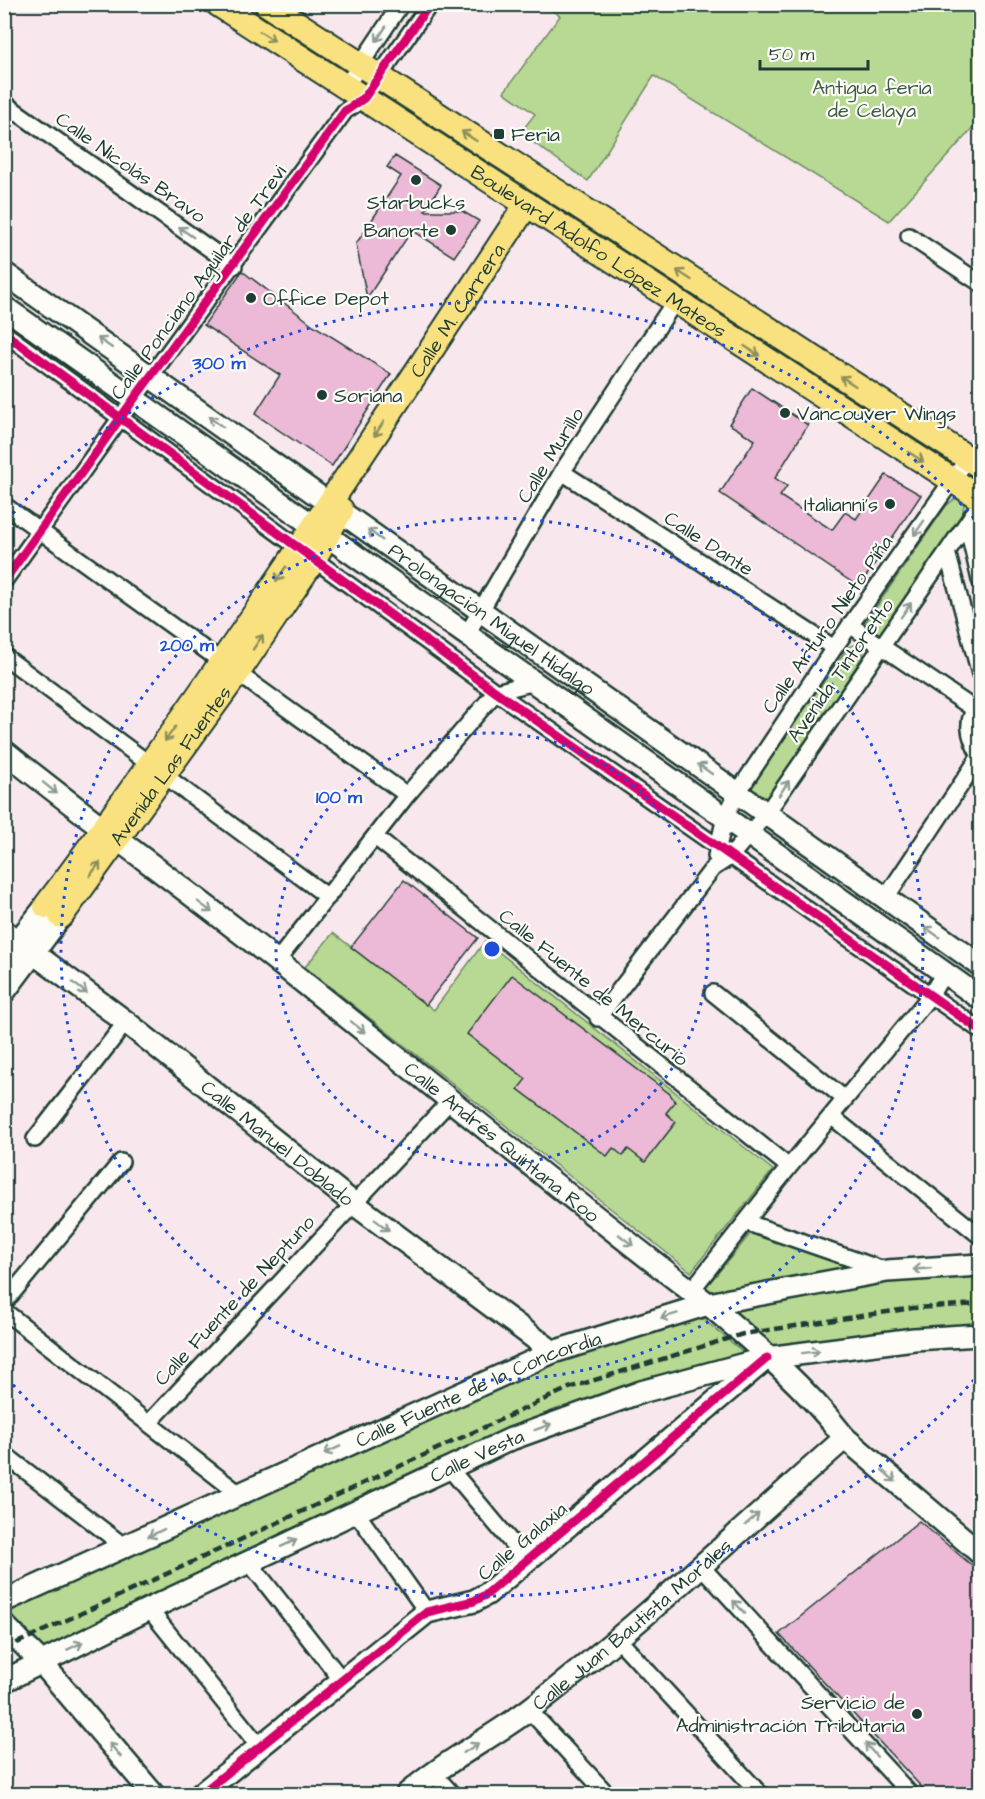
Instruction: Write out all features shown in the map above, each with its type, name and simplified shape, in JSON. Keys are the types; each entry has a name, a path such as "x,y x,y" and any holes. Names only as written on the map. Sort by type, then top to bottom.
{"main road":[{"name":"Boulevard Adolfo López Mateos","path":"218,4 981,498"},
{"name":"Boulevard Adolfo López Mateos","path":"267,4 974,462"},
{"name":"Calle M. Carrera","path":"321,531 527,204"},
{"name":"Prolongación Miguel Hidalgo","path":"4,273 153,376 885,899 981,965"},
{"name":"Prolongación Miguel Hidalgo","path":"4,307 981,998"},
{"name":"Avenida Las Fuentes","path":"4,959 53,911 110,835 230,667 321,531"},
{"name":"Calle Andrés Quintana Roo","path":"4,752 277,961 449,1101 708,1304 829,1418 844,1438 981,1553"},
{"name":"Avenida Las Fuentes","path":"4,992 19,942"},
{"name":"Calle Manuel Doblado","path":"19,942 126,1022 353,1203 553,1352"},
{"name":"Calle Fuente de la Concordia","path":"4,1601 553,1352 708,1304 887,1271 981,1265"},
{"name":"Calle Vesta","path":"4,1682 149,1609 511,1439 641,1392 767,1358 914,1339 981,1335"},
{"name":"Calle Galaxia","path":"201,1794 427,1612 474,1601 487,1594 767,1358"},
{"name":"Calle Juan Bautista Morales","path":"407,1794 432,1772 529,1710 617,1638 844,1438"},
{"path":"4,1625 41,1662 153,1794"}],"street":[{"path":"355,92 370,70 401,4"},
{"path":"355,92 370,70 430,4"},
{"name":"Calle Ponciano Aguilar de Trevi","path":"4,581 134,399 234,266 345,111 355,92"},
{"name":"Calle Nicolás Bravo","path":"4,103 234,266"},
{"name":"Calle M. Carrera","path":"527,204 541,183"},
{"path":"909,236 981,283"},
{"name":"Calle Murillo","path":"467,634 562,472 675,301"},
{"path":"4,333 496,692 981,1030"},
{"name":"Calle Arturo Nieto Piña","path":"725,817 738,792 850,625 953,481 974,462"},
{"name":"Calle Dante","path":"562,472 834,648"},
{"name":"Avenida Tintoretto","path":"713,868 730,857 766,814 981,504"},
{"path":"4,505 407,795"},
{"path":"967,524 981,580"},
{"path":"947,552 981,674"},
{"path":"850,625 977,705 969,729 972,742 981,756 885,899"},
{"path":"4,656 328,897"},
{"path":"277,961 407,795 496,692 534,682"},
{"path":"598,1018 713,868 725,817"},
{"name":"Calle Fuente de Mercurio","path":"375,837 598,1018 789,1167"},
{"path":"691,1291 748,1223 789,1167 930,996 944,973"},
{"path":"713,993 845,1099"},
{"path":"35,1139 126,1022"},
{"name":"Calle Fuente de Neptuno","path":"150,1423 449,1101"},
{"path":"831,1116 981,1236"},
{"path":"4,1303 121,1162"},
{"path":"748,1223 887,1271"},
{"path":"4,1311 238,1493"},
{"path":"4,1454 125,1547"},
{"path":"450,1469 527,1562"},
{"path":"356,1512 427,1612"},
{"path":"249,1562 341,1679"},
{"path":"700,1565 910,1794"},
{"path":"149,1609 260,1746"},
{"path":"617,1638 760,1794"},
{"path":"529,1710 607,1794"},
{"path":"432,1772 453,1794"}],"green space":[{"name":"Antigua feria de Celaya","path":"544,5 980,5 980,120 889,221 654,76 588,181 520,133 535,114 504,92 560,16"},
{"path":"956,498 964,504 961,524 884,631 875,638 867,632 865,623 946,506"},
{"path":"856,644 863,647 863,656 768,800 761,803 751,793 751,786 848,647"},
{"path":"333,933 434,1010 485,941 773,1170 691,1272 305,967"},
{"path":"752,1232 861,1267 711,1299 701,1293"},
{"path":"980,1268 980,1329 777,1352 731,1314 733,1304"},
{"path":"697,1314 749,1357 501,1433 422,1467 239,1553 44,1653 5,1611 4,1607 562,1356"}],"building":[{"path":"395,156 441,185 425,211 462,211 479,221 454,257 412,230 367,298 356,244 401,176 387,167"},
{"name":"Soriana","path":"242,271 313,325 391,374 332,466 255,414 280,375 204,325"},
{"path":"752,388 808,425 775,478 787,486 780,496 832,530 845,512 856,519 886,475 921,495 859,587 720,493 755,440 729,424"},
{"path":"404,880 478,938 426,1005 351,947"},
{"path":"512,975 670,1094 675,1102 666,1113 676,1122 645,1162 628,1149 623,1156 613,1148 607,1156 518,1089 526,1079 467,1034"},
{"name":"Servicio de Administración Tributaria","path":"919,1521 981,1573 981,1794 928,1794 779,1634"}],"railway":[{"path":"4,1649 569,1388 743,1334 913,1308 980,1304"}],"cycle path":[{"path":"4,581 345,111 364,98 430,4"},
{"path":"4,333 496,692 980,1030"},
{"path":"201,1794 427,1612 474,1601 487,1594 767,1358"}],"place":[{"name":"Feria","path":"499,134"},
{"name":"Starbucks","path":"416,180"},
{"name":"Banorte","path":"451,230"},
{"name":"Office Depot","path":"251,298"},
{"name":"Soriana","path":"322,395"},
{"name":"Vancouver Wings","path":"785,413"},
{"name":"Italianni's","path":"890,504"},
{"name":"Servicio de Administración Tributaria","path":"917,1714"}]}
